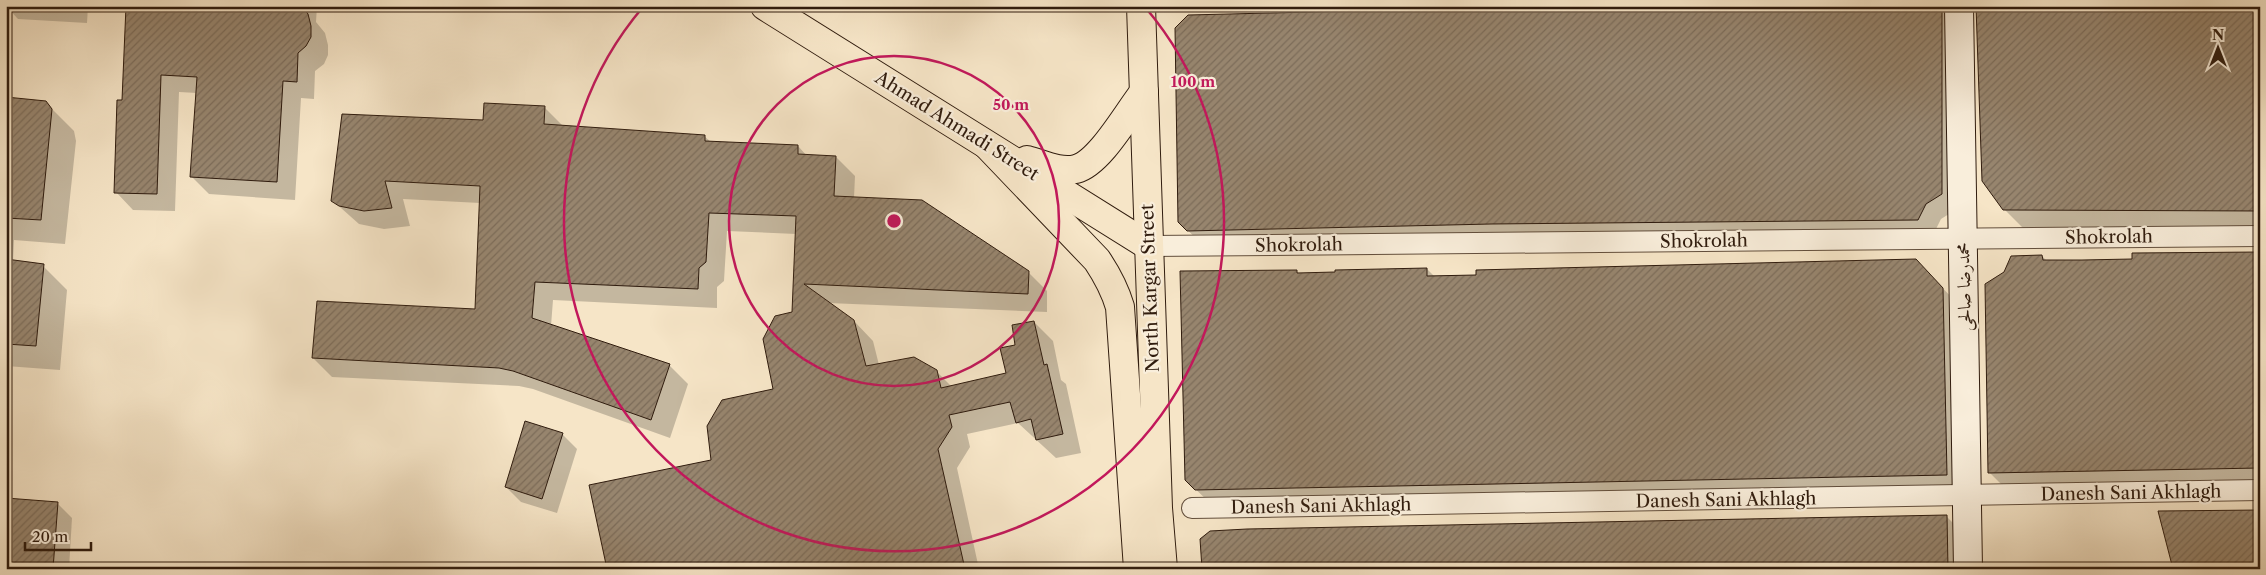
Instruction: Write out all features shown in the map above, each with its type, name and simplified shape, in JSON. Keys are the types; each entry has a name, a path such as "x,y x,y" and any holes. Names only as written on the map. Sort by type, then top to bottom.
{"main road":[{"name":"Ahmad Ahmadi Street","path":"765,6 1149,246"},
{"name":"North Kargar Street","path":"1141,6 1158,508 1163,569"},
{"path":"988,146 1046,166 1064,170 1084,166 1098,154 1144,92"},
{"name":"North Kargar Street","path":"988,146 1097,260 1110,280 1120,307 1138,569"}],"street":[{"name":"محمدرضا صالحی","path":"1958,6 1968,569"},
{"name":"Shokrolah","path":"1149,246 2260,236"},
{"name":"Danesh Sani Akhlagh","path":"1192,508 2260,490"}],"building":[{"path":"126,6 302,6 308,14 311,37 306,46 298,53 297,82 283,81 277,182 190,177 197,77 161,75 157,194 114,193 117,100 122,100"},
{"path":"1556,6 1942,6 1942,194 1926,204 1918,220 1491,224 1187,231 1178,222 1175,28 1188,15"},
{"path":"1976,6 2260,6 2260,211 2003,210 1982,181"},
{"path":"6,97 46,101 52,109 41,220 6,218"},
{"path":"484,103 545,106 544,124 705,135 705,141 798,145 798,154 836,156 834,196 922,200 1029,271 1028,294 804,284 854,320 866,366 914,357 937,370 941,388 1006,373 1000,348 1015,345 1012,325 1034,321 1044,365 1047,364 1063,434 1036,440 1031,419 1016,423 1010,402 949,415 952,427 938,449 965,569 607,569 589,485 711,460 707,426 722,400 773,389 763,339 775,316 792,312 796,216 709,213 706,262 699,268 698,289 535,282 532,318 670,364 651,420 513,371 499,368 312,358 317,301 475,309 480,186 385,181 392,208 364,211 339,206 331,201 342,114 483,120"},
{"path":"2260,252 2260,468 1988,473 1985,284 2004,272 2011,256 2042,255 2043,260 2082,260 2132,259 2132,253"},
{"path":"6,259 44,264 36,346 6,344"},
{"path":"1916,259 1943,288 1947,475 1195,490 1185,480 1180,271 1297,270 1297,273 1335,272 1335,270 1427,268 1427,276 1476,275 1476,270"},
{"path":"525,421 563,433 542,499 505,487"},
{"path":"6,498 58,502 53,569 6,569"},
{"path":"2260,510 2260,569 2173,569 2158,511"},
{"path":"1947,515 1948,569 1202,569 1200,539 1210,531 1247,529"}]}
